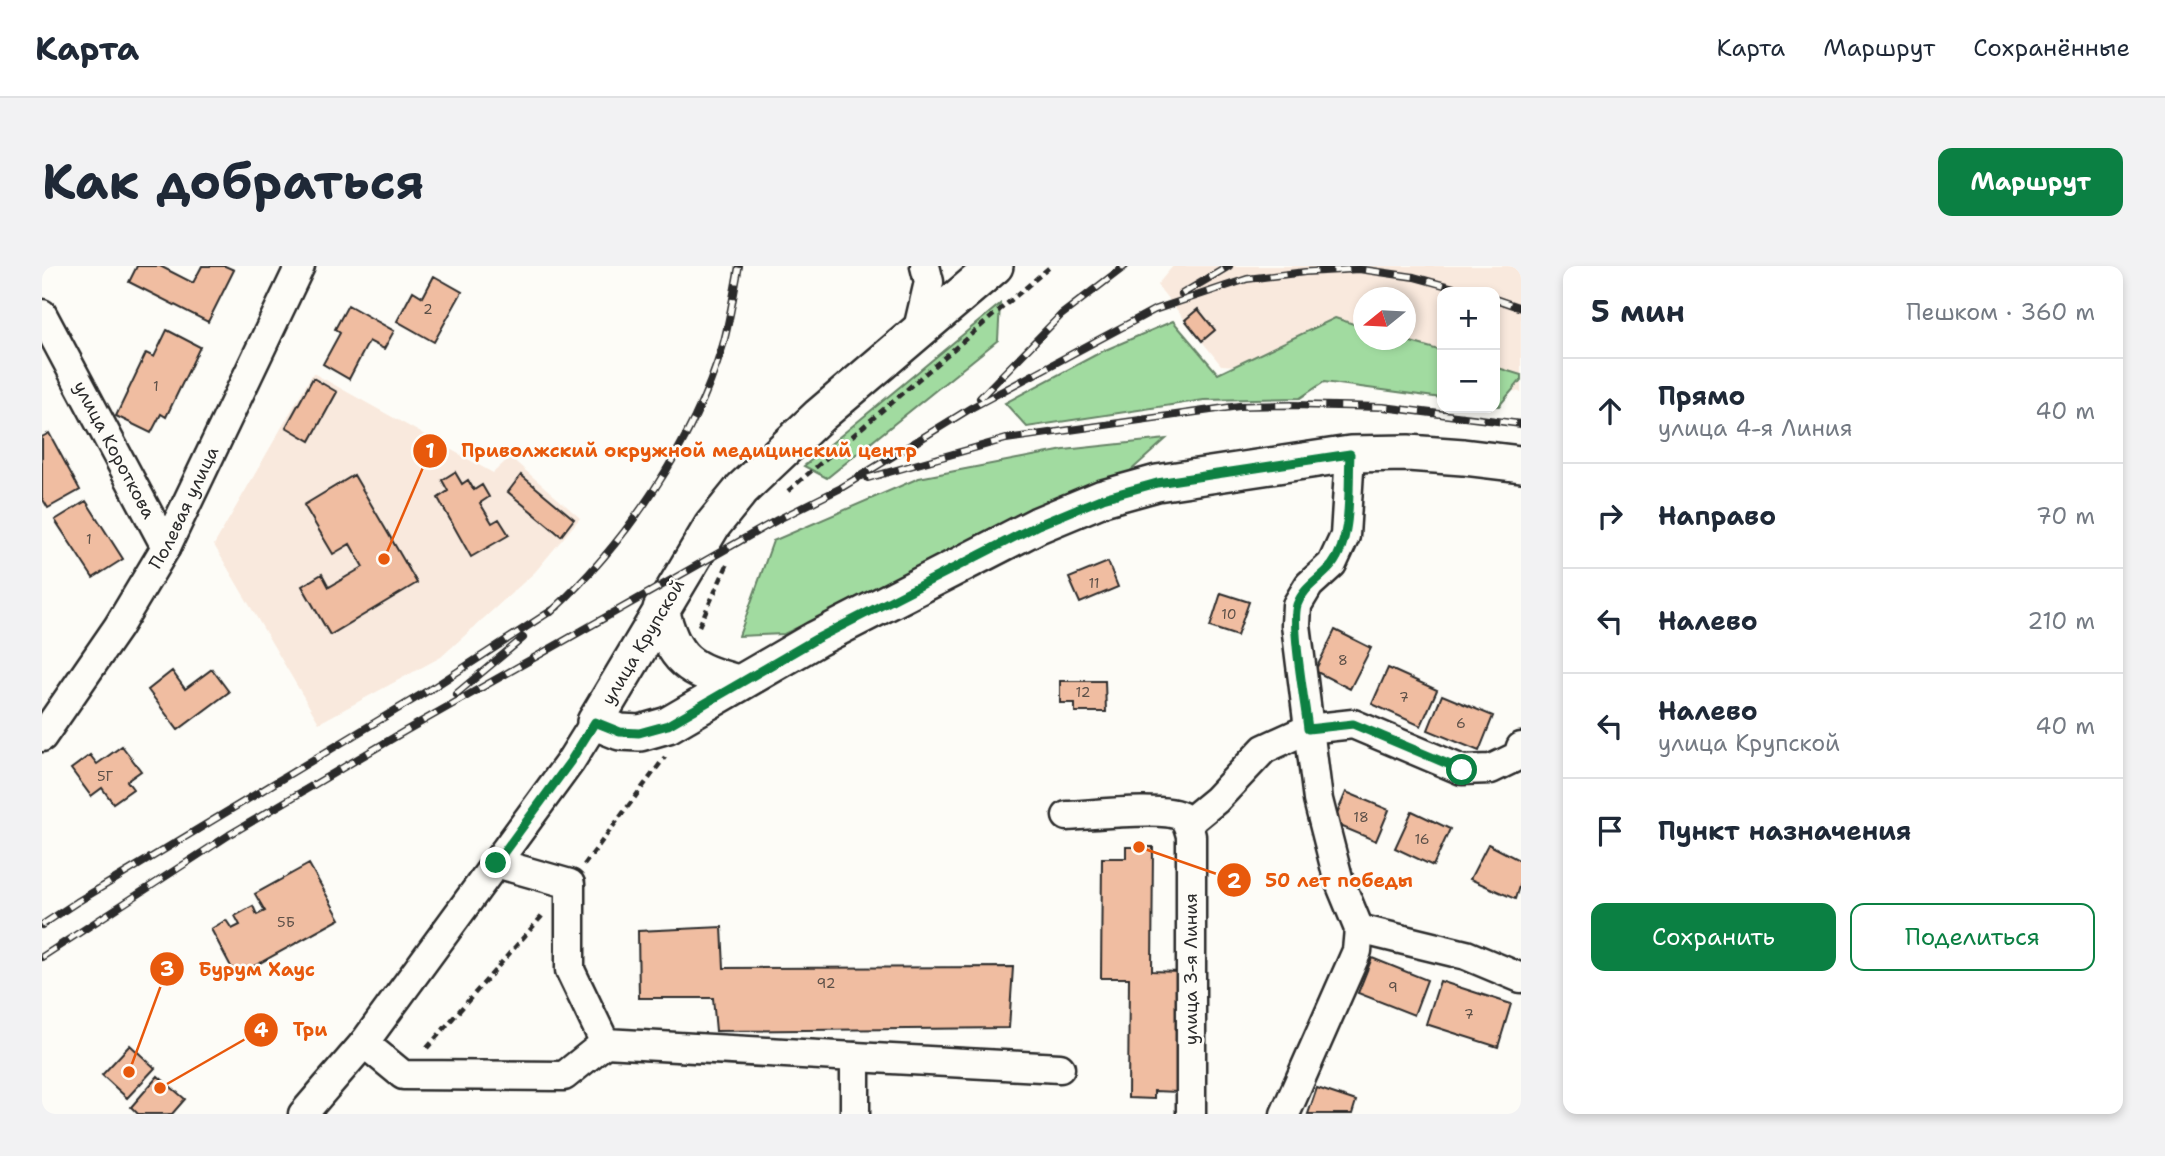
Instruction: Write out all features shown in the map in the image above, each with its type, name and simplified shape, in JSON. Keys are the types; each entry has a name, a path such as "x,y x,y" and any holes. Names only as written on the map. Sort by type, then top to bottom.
{"main road":[{"name":"улица Крупской","path":"595,722 712,526 742,489 819,416 995,266"},
{"path":"595,722 620,732 639,733 681,719 738,683 828,633 1038,525 1103,498 1194,476 1350,454 1408,453 1521,464"},
{"path":"662,609 667,635 683,659 703,674 738,683"}],"street":[{"name":"Полевая улица","path":"42,737 118,627 166,547 300,266"},
{"path":"918,330 929,282 925,266"},
{"name":"улица Короткова","path":"42,314 166,547"},
{"path":"1285,1114 1357,951 1359,929 1338,878 1318,800 1296,625 1297,606 1309,585 1332,564 1345,536 1350,454"},
{"name":"улица Крупской","path":"303,1114 364,1043 570,762 595,722"},
{"path":"1067,816 1161,811 1180,815 1188,822 1216,800 1264,749 1308,729 1353,724 1462,770 1491,769 1518,756 1521,747"},
{"name":"улица 3-я Линия","path":"1188,822 1191,836 1191,1114"},
{"path":"496,863 570,884 570,970 605,1043"},
{"path":"1359,929 1466,955 1521,978"},
{"path":"364,1043 403,1075 564,1076 605,1043 1060,1068"},
{"path":"855,1057 855,1114"}],"shaded area":[{"path":"1173,266 1521,266 1521,392 1500,390 1500,287 1437,287 1437,381 1376,374 1221,365 1157,285"},
{"path":"313,373 493,473 510,457 580,518 535,572 441,657 319,723 214,545"}],"green space":[{"path":"1000,304 998,340 827,478 804,466"},
{"path":"1335,318 1353,324 1353,350 1416,350 1416,343 1437,350 1437,397 1324,382 1300,398 1204,400 1027,427 1005,403 1103,351 1173,321 1218,374"},
{"path":"1500,369 1521,375 1521,380 1500,405"},
{"path":"1166,439 1118,482 984,539 784,634 739,636 773,541 919,478 1064,450"}],"building":[{"path":"137,266 160,266 193,283 202,266 225,266 234,270 208,322 129,282"},
{"path":"434,276 462,292 434,342 397,321 413,291 423,297"},
{"path":"348,305 394,331 384,349 369,341 349,379 323,364 340,333 335,329"},
{"path":"1198,309 1215,330 1202,341 1185,320"},
{"path":"167,330 200,347 166,417 161,414 151,433 116,416 146,353 154,357"},
{"path":"313,378 337,392 310,441 286,427"},
{"path":"49,433 80,490 48,508 42,498 42,437"},
{"path":"455,472 462,484 468,480 474,490 482,485 489,497 480,503 492,523 499,519 509,535 471,557 438,498 448,491 442,480"},
{"path":"354,475 417,583 330,635 302,586 322,574 329,587 363,567 350,544 333,554 304,505"},
{"path":"521,475 574,519 561,536 508,492"},
{"path":"86,501 123,559 93,578 55,520"},
{"path":"1108,562 1118,587 1080,603 1069,578"},
{"path":"1221,593 1249,602 1237,636 1210,627"},
{"path":"1335,630 1371,648 1350,689 1315,671"},
{"path":"1388,668 1437,690 1421,726 1372,704"},
{"path":"212,669 229,692 178,730 148,690 172,671 185,689"},
{"path":"1060,681 1105,681 1106,712 1075,712 1075,703 1060,703"},
{"path":"1442,695 1493,716 1479,751 1428,730"},
{"path":"122,746 141,771 127,781 133,789 113,803 102,788 91,796 71,769 90,755 97,764"},
{"path":"1346,792 1389,810 1376,841 1333,823"},
{"path":"1412,811 1450,829 1433,866 1395,848"},
{"path":"1488,844 1521,861 1521,880 1515,899 1470,879"},
{"path":"1126,847 1153,847 1152,971 1179,972 1178,1092 1154,1091 1154,1099 1128,1098 1129,978 1101,978 1102,858 1126,858"},
{"path":"309,864 340,919 236,976 211,929 226,920 232,929 240,925 235,916 253,906 257,915 265,911 255,894"},
{"path":"722,927 724,968 1013,967 1009,1028 716,1031 713,998 639,998 638,931"},
{"path":"1372,958 1427,980 1414,1015 1358,993"},
{"path":"1440,981 1511,1004 1498,1047 1426,1024"},
{"path":"130,1045 155,1068 127,1098 102,1075"},
{"path":"158,1076 185,1099 172,1114 138,1114 131,1107"},
{"path":"1317,1088 1356,1101 1352,1114 1308,1114"}],"railway":[{"path":"551,612 606,555 631,523 675,455 694,419 723,345 739,266"},
{"path":"980,398 1061,315 1125,266"},
{"path":"1182,294 1229,266"},
{"path":"42,957 229,835 405,731 777,520 841,488 971,408 1154,310 1247,279 1305,272 1359,269 1414,277 1451,287"},
{"path":"1500,301 1521,308"},
{"path":"868,478 1006,439 1239,406 1383,407 1521,424"},
{"path":"42,925 434,687 557,607"},
{"path":"456,694 523,638"}],"place":[{"name":"Приволжский окружной медицинский центр","path":"384,559"},
{"name":"50 лет победы","path":"1139,847"},
{"name":"Бурум Хаус","path":"129,1072"},
{"name":"Три","path":"160,1088"}],"route":[{"path":"496,863 570,762 595,722 620,732 639,733 668,725 816,639 1038,525 1103,498 1157,483 1206,474 1350,454 1345,536 1332,564 1309,585 1297,606 1296,625 1308,729 1353,724 1462,770"}]}
